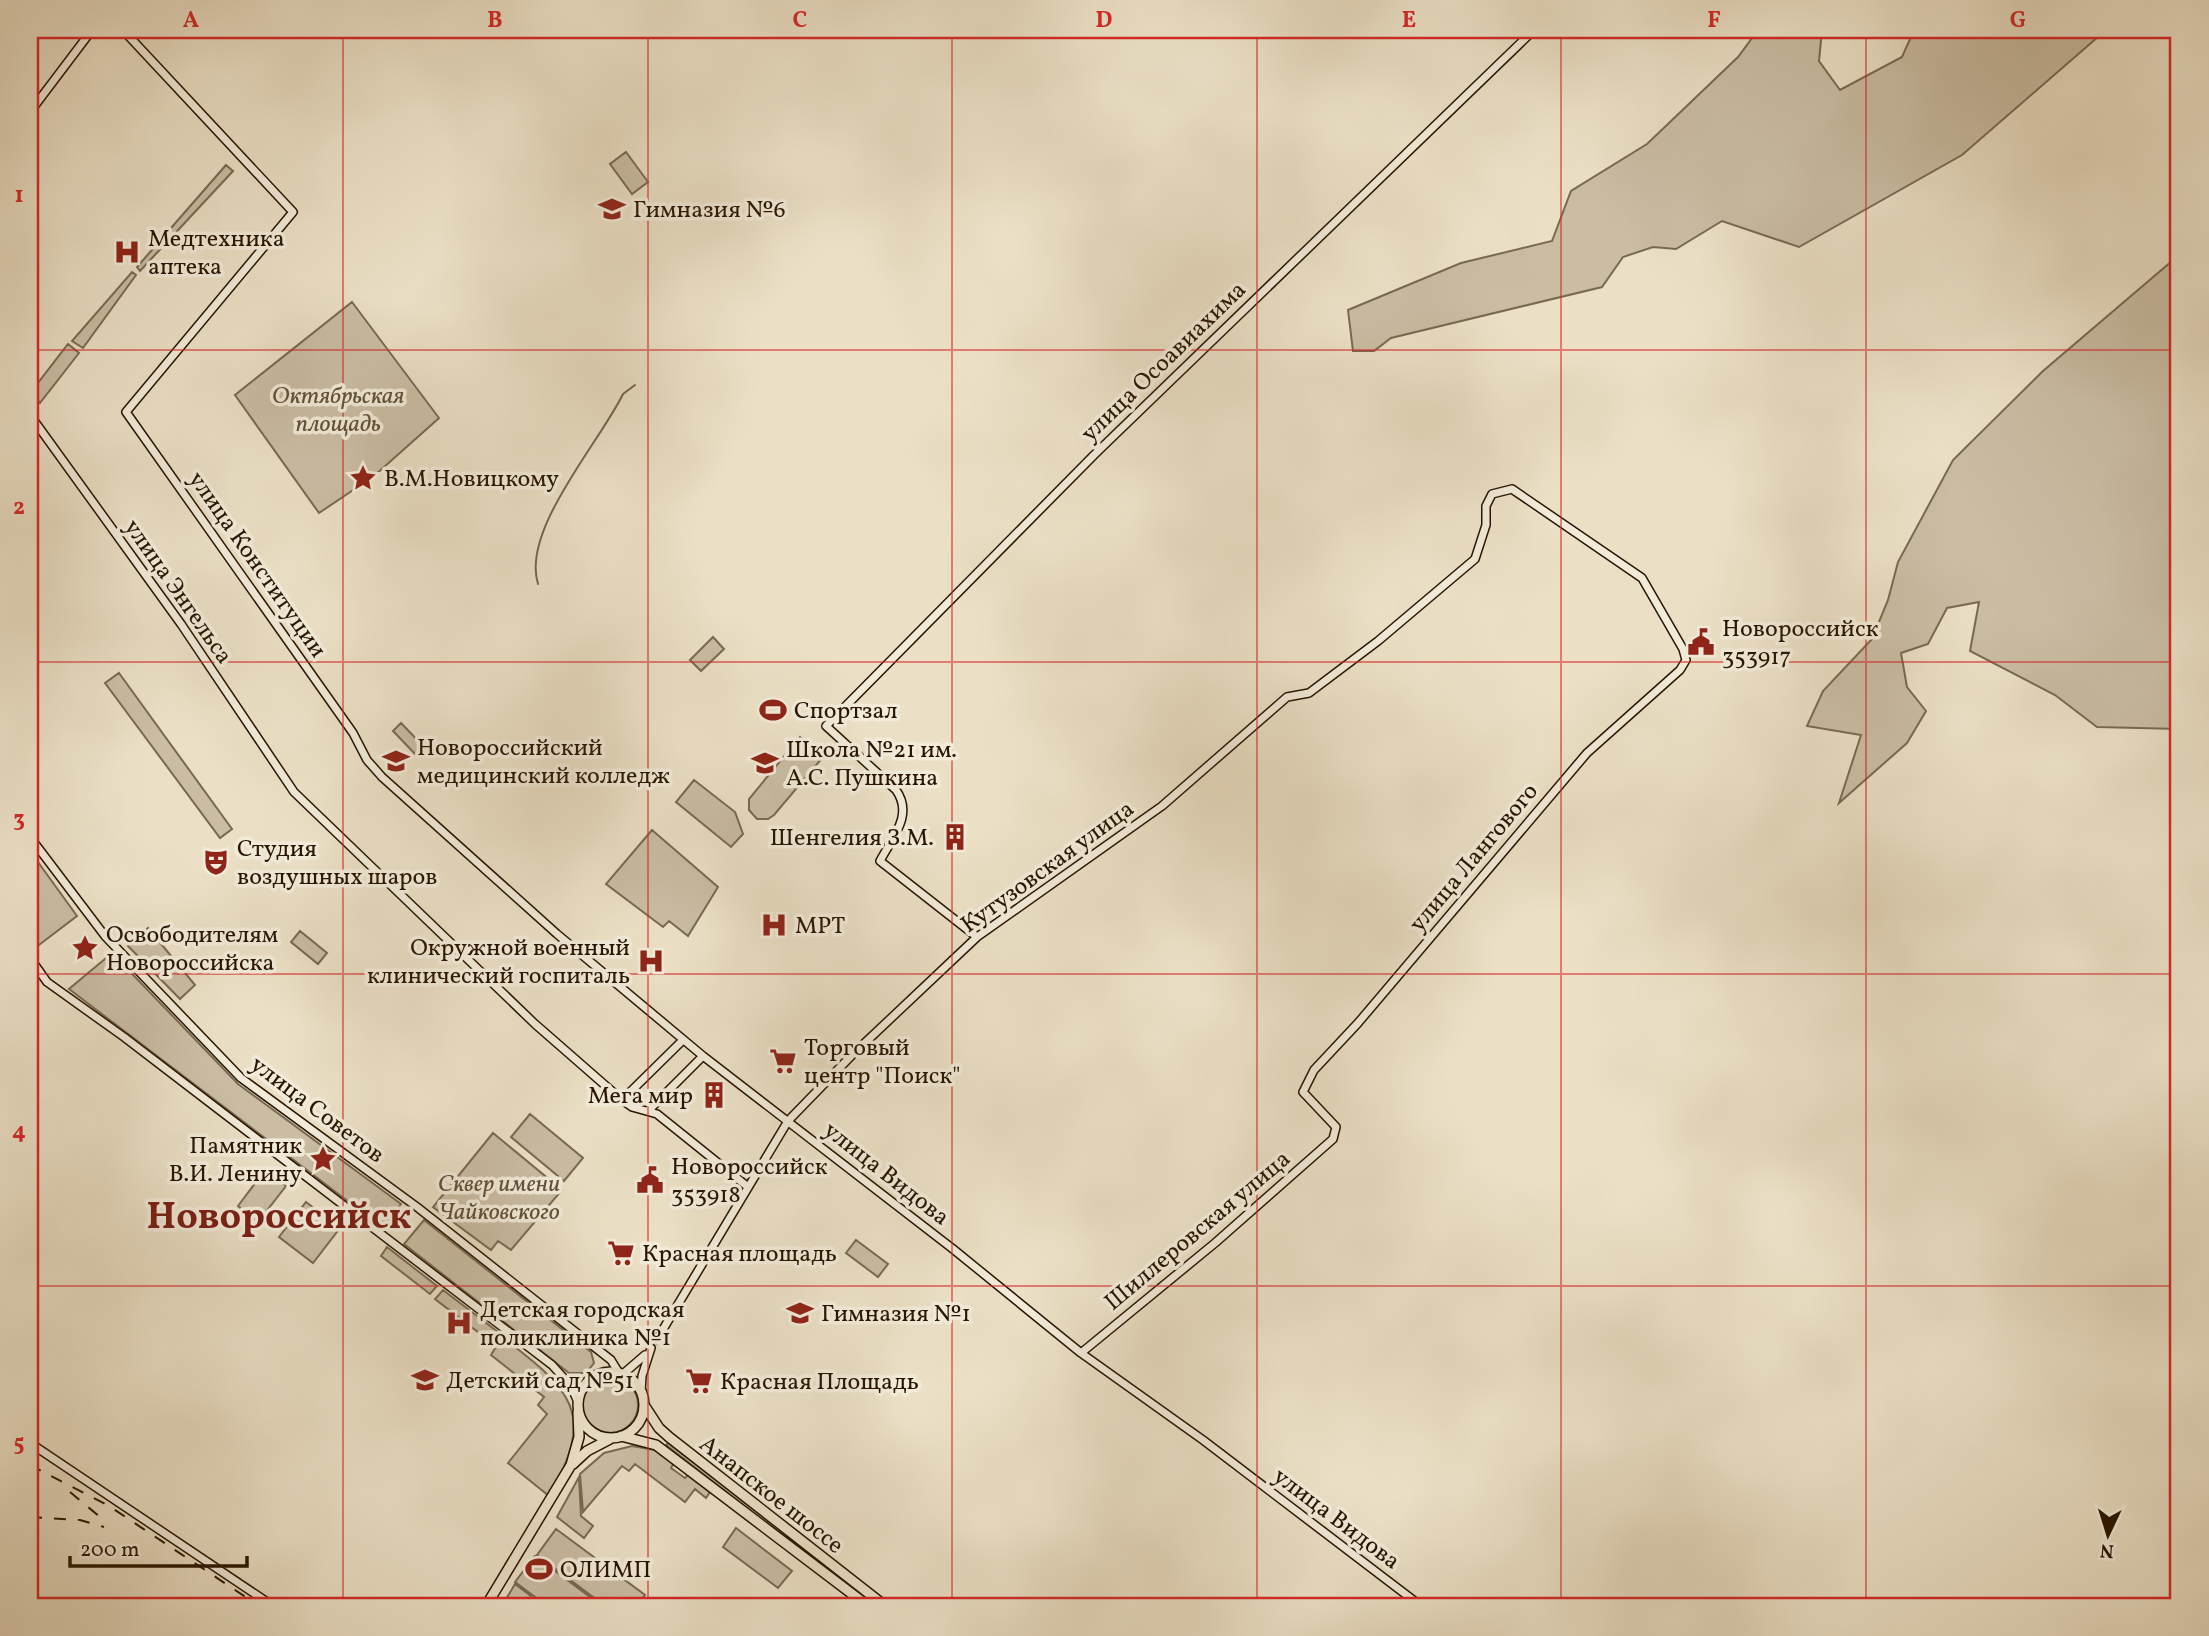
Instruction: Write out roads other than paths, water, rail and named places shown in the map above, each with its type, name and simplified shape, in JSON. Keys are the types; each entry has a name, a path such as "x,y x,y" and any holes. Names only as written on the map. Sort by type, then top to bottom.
{"highway":[{"path":"486,1606 571,1465 579,1437 578,1407 588,1380 603,1373 621,1373 641,1392 644,1405 638,1424 587,1451 571,1465"},
{"name":"Анапское шоссе","path":"644,1405 659,1428 669,1437 885,1606"},
{"path":"578,1407 588,1429 600,1436 617,1437"},
{"name":"Анапское шоссе","path":"617,1437 656,1445 868,1606"}],"street":[{"path":"30,111 92,30"},
{"name":"улица Конституции","path":"123,30 293,209 292,217 248,265 126,412 358,740"},
{"name":"улица Осоавиахима","path":"977,937 880,862 904,816 904,802 896,790 826,726 1094,455 1534,30"},
{"name":"улица Энгельса","path":"30,415 181,624 294,792 536,1024 622,1100"},
{"name":"Кутузовская улица","path":"659,1336 789,1121 852,1055 977,937 1162,806 1287,697 1309,693 1441,589 1475,559 1485,531 1486,506 1492,494 1505,488 1512,489 1642,578 1683,649 1686,660"},
{"name":"улица Лангового","path":"1336,1134 1333,1123 1307,1100 1303,1092 1314,1070 1358,1023 1578,763 1636,706 1680,670 1686,660"},
{"name":"улица Видова","path":"358,740 367,760 411,804 683,1040 1081,1353 1226,1457 1421,1606"},
{"name":"улица Советов","path":"30,837 105,936 241,1077 498,1269 611,1360 621,1373"},
{"path":"30,958 47,982 124,1037 552,1365 571,1386 578,1407"},
{"path":"683,1040 622,1100 657,1114 748,1187"},
{"path":"648,1111 703,1056"},
{"name":"Шиллеровская улица","path":"1081,1353 1215,1243 1336,1134"},
{"path":"621,1373 650,1350 641,1392"},
{"path":"30,1443 273,1606"}],"waterway":[{"path":"538,584 536,562 541,538 551,513 623,394 635,385"}],"tunnel":[{"path":"651,1348 659,1336"}],"railway":[{"path":"30,1465 109,1506 259,1606"},
{"path":"70,1492 106,1522"},
{"path":"30,1517 80,1520 104,1527"}],"place":[{"name":"Гимназия №6","path":"612,209"},
{"name":"Медтехника аптека","path":"127,252"},
{"name":"В.М.Новицкому","path":"363,478"},
{"name":"Новороссийск 353917","path":"1701,642"},
{"name":"Спортзал","path":"773,710"},
{"name":"Новороссийский медицинский колледж","path":"396,761"},
{"name":"Школа №21 им. А.С. Пушкина","path":"765,763"},
{"name":"Шенгелия З.М.","path":"955,837"},
{"name":"Студия воздушных шаров","path":"216,862"},
{"name":"МРТ","path":"774,925"},
{"name":"Освободителям Новороссийска","path":"85,948"},
{"name":"Окружной военный клинический госпиталь","path":"651,961"},
{"name":"Торговый центр \"Поиск\"","path":"783,1061"},
{"name":"Мега мир","path":"714,1095"},
{"name":"Памятник В.И. Ленину","path":"323,1159"},
{"name":"Новороссийск 353918","path":"650,1180"},
{"name":"Красная площадь","path":"621,1253"},
{"name":"Гимназия №1","path":"800,1313"},
{"name":"Детская городская поликлиника №1","path":"459,1323"},
{"name":"Детский сад №51","path":"425,1380"},
{"name":"Красная Площадь","path":"699,1381"},
{"name":"ОЛИМП","path":"539,1569"}],"district":[{"name":"Новороссийск","path":"279,1215"}],"park label":[{"name":"Октябрьская площадь","path":"338,409"},
{"name":"Сквер имени Чайковского","path":"499,1197"}]}
